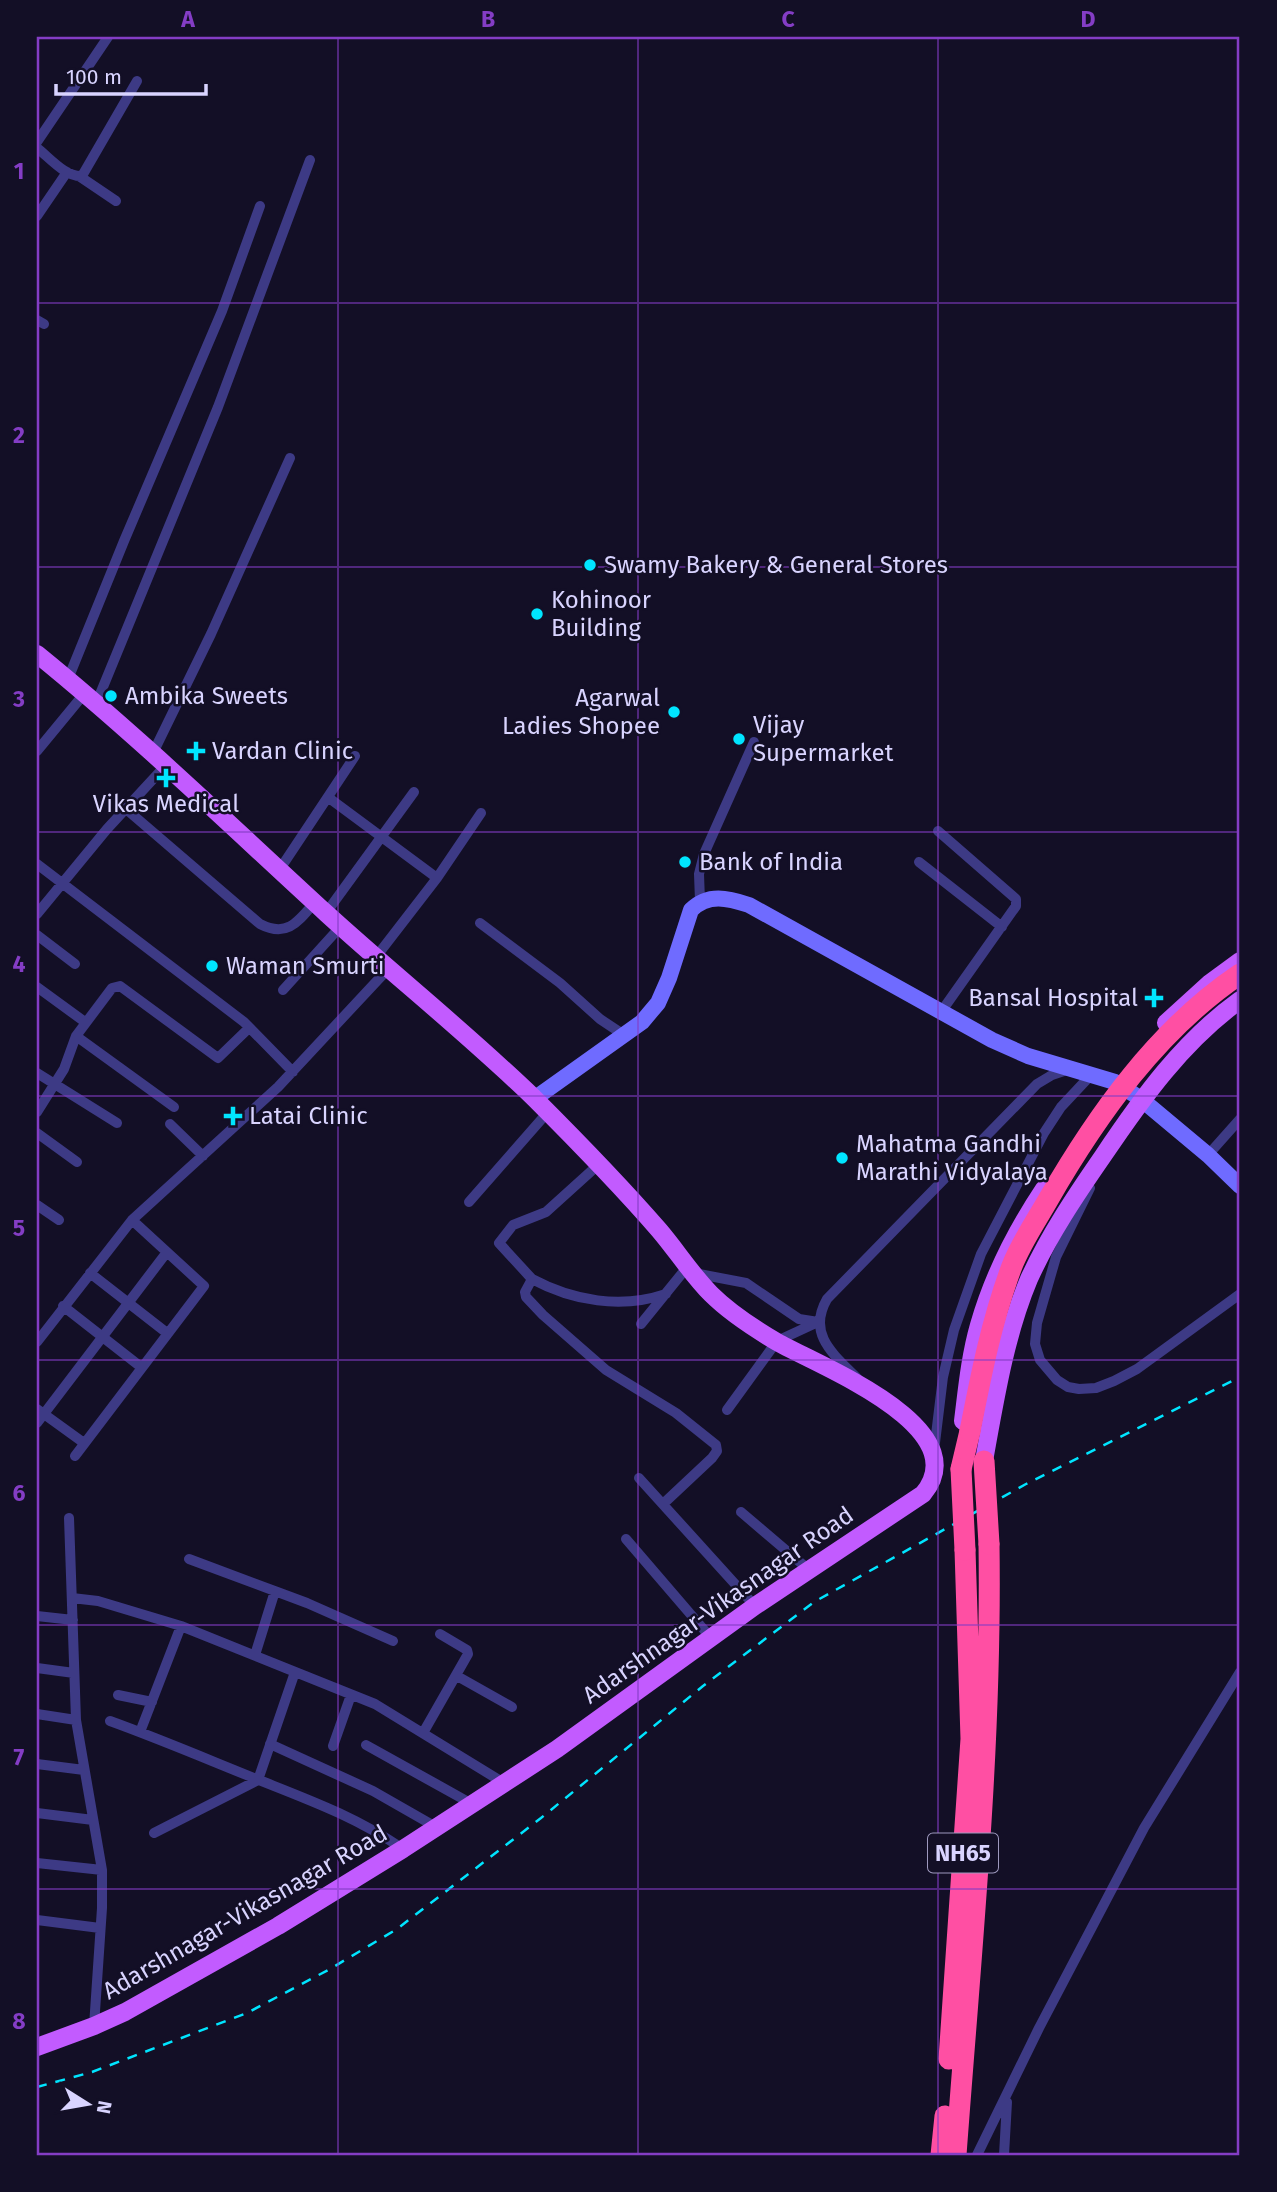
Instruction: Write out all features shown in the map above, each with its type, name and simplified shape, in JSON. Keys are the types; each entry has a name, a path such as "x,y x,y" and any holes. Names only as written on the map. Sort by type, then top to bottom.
{"highway":[{"name":"NH65","path":"956,2155 986,1739 989,1544 984,1461 975,1432 991,1330 1014,1262 1059,1180 1089,1134 1149,1056 1185,1016 1240,974"},
{"name":"NH65","path":"941,2155 971,1739 961,1469 975,1432 998,1344 1019,1280 1054,1212 1082,1167 1179,1040 1240,989"}],"main road":[{"path":"37,654 160,759 534,1099 643,1212 711,1294 777,1342 866,1387 903,1414 934,1457"},
{"path":"961,1469 960,1439 979,1325 999,1269 1030,1210 1115,1082 1182,1006 1240,961"},
{"path":"984,1461 1012,1331 1029,1280 1065,1211 1141,1099 1179,1054 1240,1000"},
{"name":"Adarshnagar-Vikasnagar Road","path":"37,2047 94,2026 278,1926 504,1783 600,1719 808,1569 923,1494 932,1483 934,1457"}],"street":[{"path":"37,142 108,37"},
{"path":"79,176 89,167 137,82"},
{"path":"37,148 66,172 79,176 116,201"},
{"path":"37,751 90,699 218,407 310,160"},
{"path":"37,216 66,172"},
{"path":"68,680 222,312 260,206"},
{"path":"38,910 126,809 160,759 211,634 290,458"},
{"path":"700,901 699,874 704,854 754,742"},
{"path":"280,869 355,756"},
{"path":"126,809 260,924 271,930 286,929 320,907 382,838 414,792"},
{"path":"329,798 437,877"},
{"path":"37,1342 132,1220 293,1072 383,963 481,813"},
{"path":"938,831 1016,899 1016,906 941,1012"},
{"path":"919,862 1002,927"},
{"path":"37,864 249,1028 293,1072"},
{"path":"534,1099 642,1022 658,1003 691,910 700,901 712,898 733,900 749,905 992,1040 1067,1070 1115,1082 1141,1099 1240,1186"},
{"path":"480,923 561,983 600,1019 624,1035"},
{"path":"283,990 341,926"},
{"path":"37,935 75,964"},
{"path":"37,1112 64,1069 76,1035 113,988 120,986 218,1058 249,1028"},
{"path":"37,987 85,1022"},
{"path":"76,1035 174,1107"},
{"path":"866,1387 831,1352 822,1337 818,1322 820,1311 835,1289 1037,1084 1067,1070"},
{"path":"37,1073 117,1123"},
{"path":"934,1457 943,1377 951,1341 981,1254 1044,1133 1061,1107 1090,1076"},
{"path":"469,1202 547,1113"},
{"path":"1208,1156 1240,1119"},
{"path":"170,1124 203,1156"},
{"path":"37,1133 77,1162"},
{"path":"1105,1153 1074,1222 1063,1239 1042,1299 1035,1345 1040,1360 1048,1371 1068,1387 1079,1389 1096,1388 1114,1381 1138,1368 1240,1294"},
{"path":"597,1165 546,1212 513,1225 499,1243 532,1279 576,1297 593,1301 649,1300 666,1294"},
{"path":"37,1205 60,1220"},
{"path":"75,1456 204,1286 132,1220"},
{"path":"84,1443 39,1415 103,1337 167,1252"},
{"path":"641,1324 691,1269 746,1283 799,1319 818,1322"},
{"path":"90,1273 167,1333"},
{"path":"532,1279 525,1292 526,1297 543,1315 606,1370 676,1413 716,1445 717,1451 712,1458 663,1504"},
{"path":"63,1306 141,1367"},
{"path":"727,1410 777,1342 818,1322"},
{"path":"639,1478 755,1606"},
{"path":"741,1512 808,1569"},
{"path":"69,1518 76,1720 102,1870 94,2026"},
{"path":"626,1539 711,1638"},
{"path":"189,1559 275,1591 393,1641"},
{"path":"255,1655 275,1591"},
{"path":"72,1598 98,1601 181,1626 374,1704 504,1783"},
{"path":"37,1616 73,1620"},
{"path":"140,1732 181,1626"},
{"path":"423,1733 466,1660 467,1650 440,1634"},
{"path":"37,1668 74,1673"},
{"path":"154,1833 258,1780 295,1672"},
{"path":"977,2155 1039,2028 1144,1828 1240,1672"},
{"path":"457,1676 512,1707"},
{"path":"118,1695 152,1702"},
{"path":"333,1746 351,1695"},
{"path":"37,1714 76,1720"},
{"path":"110,1721 354,1818 403,1849"},
{"path":"270,1744 373,1791 436,1827"},
{"path":"366,1745 472,1804"},
{"path":"37,1764 84,1770"},
{"path":"37,1813 93,1820"},
{"path":"37,1863 102,1870"},
{"path":"37,1920 100,1928"},
{"path":"1004,2155 1007,2095"}],"railway":[{"path":"37,2087 92,2072 247,2013 330,1969 397,1929 541,1818 703,1686 814,1602 1026,1484 1240,1377"}],"place":[{"name":"Swamy Bakery & General Stores","path":"590,565"},
{"name":"Kohinoor Building","path":"537,614"},
{"name":"Ambika Sweets","path":"111,696"},
{"name":"Agarwal Ladies Shopee","path":"674,712"},
{"name":"Vijay Supermarket","path":"739,739"},
{"name":"Vardan Clinic","path":"196,751"},
{"name":"Vikas Medical","path":"166,778"},
{"name":"Bank of India","path":"685,862"},
{"name":"Waman Smurti","path":"212,966"},
{"name":"Bansal Hospital","path":"1154,998"},
{"name":"Latai Clinic","path":"233,1116"},
{"name":"Mahatma Gandhi Marathi Vidyalaya","path":"842,1158"}]}
